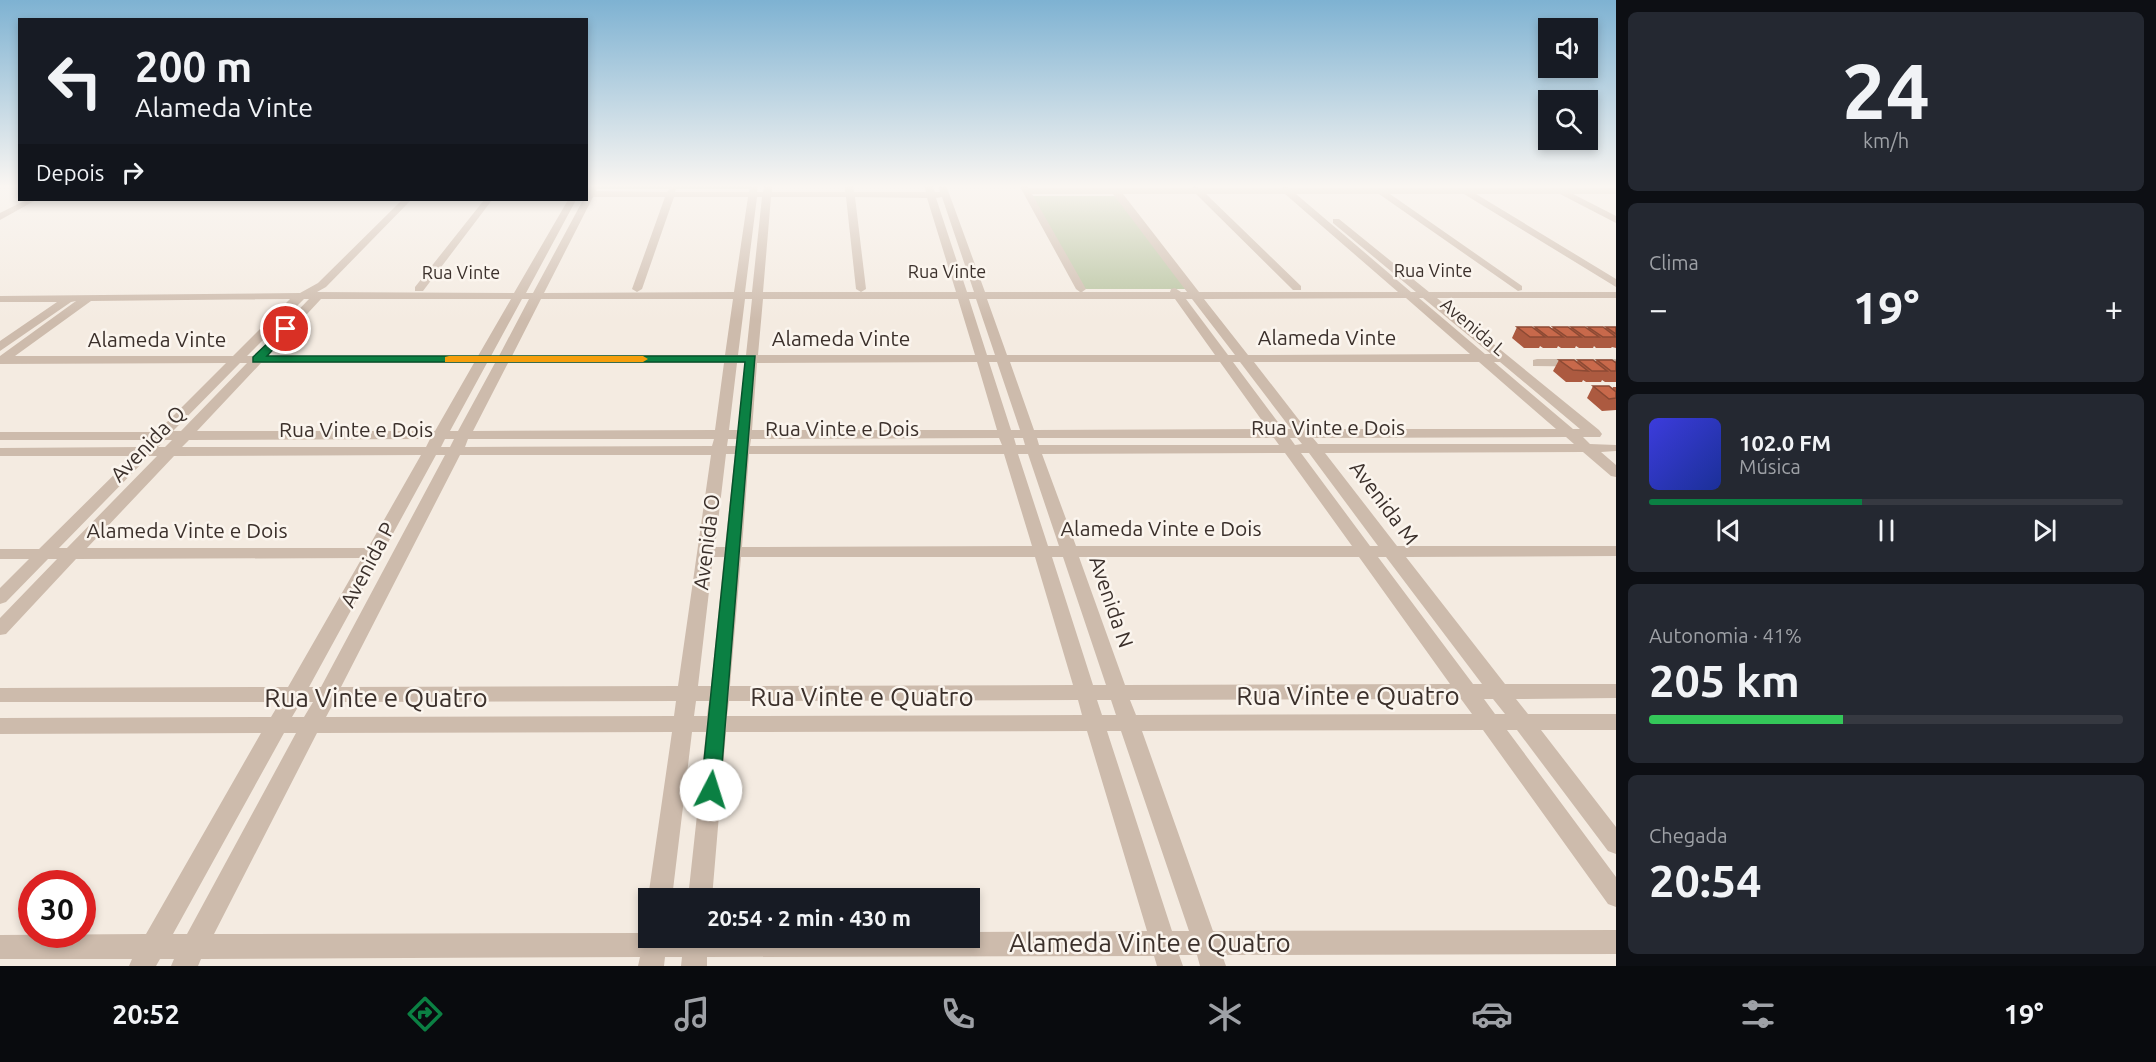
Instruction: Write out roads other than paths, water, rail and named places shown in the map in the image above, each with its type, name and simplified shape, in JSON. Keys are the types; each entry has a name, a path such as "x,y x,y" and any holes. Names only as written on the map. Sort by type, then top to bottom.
{"street":[{"name":"Avenida Q","path":"0,598 235,360 313,292 376,230"},
{"path":"419,289 465,230"},
{"name":"Avenida P","path":"189,956 501,359 556,230"},
{"name":"Avenida P","path":"147,956 482,359 569,230"},
{"path":"637,289 657,230"},
{"name":"Avenida O","path":"661,888 748,230"},
{"name":"Avenida O","path":"701,888 764,230"},
{"path":"854,230 861,289"},
{"name":"Avenida N","path":"946,230 972,293 1004,358 1212,966"},
{"name":"Avenida N","path":"955,230 972,293 982,358 1167,954"},
{"path":"1047,230 1081,289"},
{"name":"Avenida M","path":"1143,230 1185,293 1224,358 1616,896"},
{"path":"1238,230 1297,288"},
{"name":"Avenida L","path":"1338,230 1480,357 1616,473"},
{"name":"Avenida L","path":"1338,230 1409,291 1429,296 1614,450"},
{"path":"1437,230 1518,288"},
{"path":"1531,230 1616,286"},
{"path":"1539,230 1616,275"},
{"name":"Rua Vinte","path":"313,292 1185,293 1616,286"},
{"name":"Rua Vinte","path":"757,293 861,289 972,293 1081,289 1185,293 1297,288 1409,291"},
{"name":"Rua Vinte","path":"0,299 279,296 313,292 419,289 528,293 637,289 739,293"},
{"name":"Avenida Q","path":"0,629 257,360 313,292"},
{"name":"Avenida M","path":"1185,293 1244,358 1616,844"},
{"name":"Rua Vinte","path":"1429,296 1616,296"},
{"path":"0,347 69,298"},
{"path":"1,361 88,298"},
{"name":"Alameda Vinte","path":"1,361 1502,358"},
{"path":"1537,363 1616,363"},
{"name":"Rua Vinte e Dois","path":"1032,442 1279,434 1593,433"},
{"name":"Rua Vinte e Dois","path":"0,436 184,436 435,443 1032,442 1290,449 1587,448 1614,450"},
{"name":"Rua Vinte e Dois","path":"0,452 169,452 435,443"},
{"name":"Alameda Vinte e Dois","path":"705,552 1616,551"},
{"name":"Alameda Vinte e Dois","path":"0,554 373,553"},
{"name":"Rua Vinte e Quatro","path":"0,695 1616,691"},
{"name":"Rua Vinte e Quatro","path":"0,726 1616,722"},
{"name":"Alameda Vinte e Quatro","path":"0,947 147,956 654,949 1167,954 1205,943 1616,942"}]}
